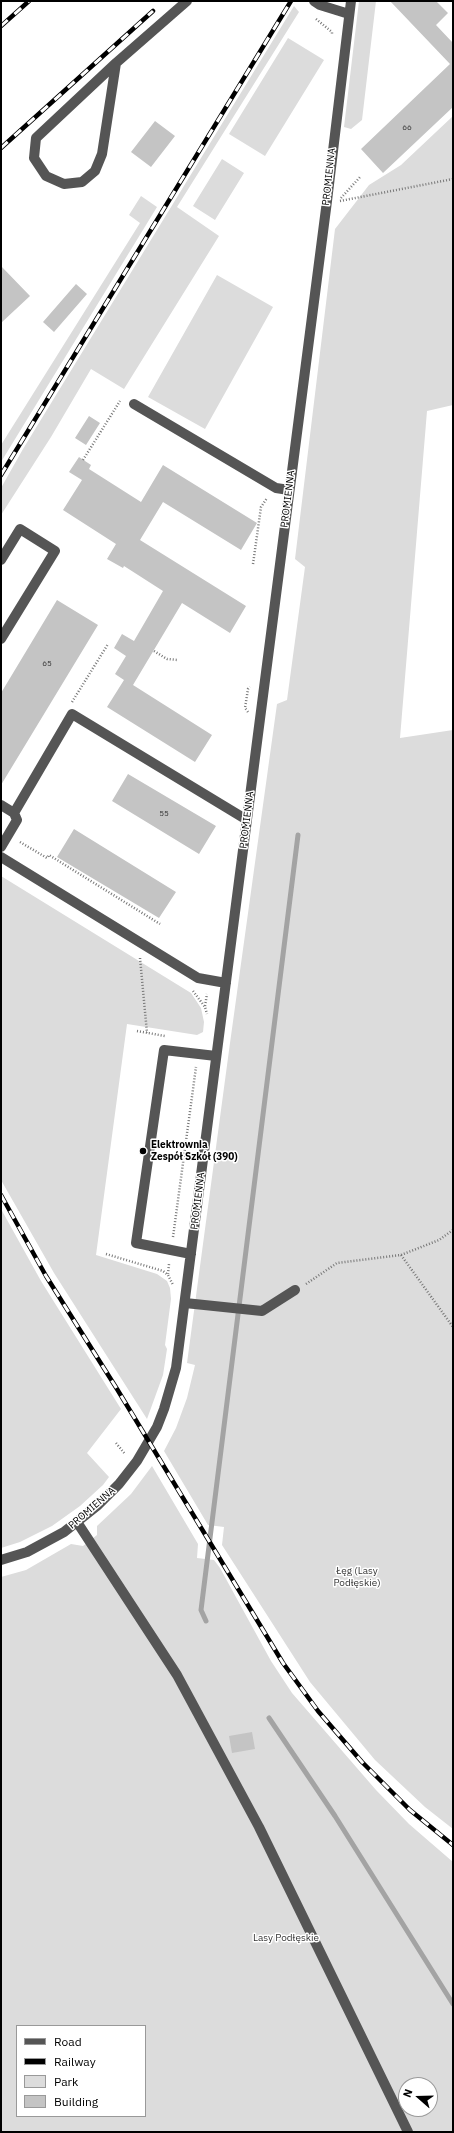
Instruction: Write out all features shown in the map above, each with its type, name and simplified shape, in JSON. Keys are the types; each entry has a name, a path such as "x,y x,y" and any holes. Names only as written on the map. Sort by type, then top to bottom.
{"street":[{"path":"116,63 102,154 95,171 82,182 64,184 46,176 34,158 36,138 116,63 187,1"},
{"path":"314,1 320,5 349,14"},
{"name":"PROMIENNA","path":"1,1560 27,1552 64,1532 98,1505 119,1484 137,1461 157,1427 176,1368 351,1"},
{"path":"134,404 276,488 289,490"},
{"path":"1,560 20,529 55,551 2,634"},
{"path":"14,813 72,714 247,820"},
{"path":"1,805 14,813 17,820 1,847"},
{"path":"1,857 198,978 226,982"},
{"path":"191,1254 136,1243 164,1050 216,1056"},
{"path":"185,1304 262,1311 295,1290"},
{"path":"77,1522 177,1675 259,1827 408,2132"}],"path":[{"path":"315,18 332,32 333,38"},
{"path":"361,176 338,201 453,179"},
{"path":"83,460 123,397"},
{"path":"72,714 67,711 108,644"},
{"path":"154,651 167,659 178,660"},
{"path":"8,835 47,858 49,855 160,924"},
{"path":"133,954 146,962"},
{"path":"140,958 147,1033"},
{"path":"192,990 205,1007 209,1019"},
{"path":"136,1032 170,1036"},
{"path":"168,1275 198,1054"},
{"path":"295,1290 338,1263 401,1255 438,1240 453,1230"},
{"path":"106,1254 158,1269 168,1275 173,1284 173,1291"},
{"path":"401,1255 453,1327"},
{"path":"116,1443 128,1457"}],"green space":[{"path":"359,1 376,1 362,120 351,129 344,127"},
{"path":"294,6 299,12 177,207 219,236 124,389 91,369 51,437 1,515 1,488 23,449"},
{"path":"288,38 324,60 265,156 229,134"},
{"name":"Łęg (Lasy Podłęskie)","path":"453,116 453,405 427,411 400,738 453,730 453,1829 425,1807 375,1760 310,1682 222,1545 224,1527 208,1525 164,1451 176,1428 187,1398 195,1365 187,1363 230,1043 277,704 287,700 305,567 295,559 335,229 369,185 401,165"},
{"path":"222,159 244,173 215,220 193,206"},
{"path":"141,196 157,207 1,462 1,445 140,223 129,215"},
{"path":"217,275 273,307 205,429 148,397"},
{"path":"1,876 191,993 201,1008 204,1022 203,1032 197,1035 127,1024 96,1255 157,1274 167,1281 170,1288 171,1299 165,1345 167,1349 163,1375 147,1419 54,1273 1,1180"},
{"path":"1,1209 41,1281 121,1409 87,1453 109,1477 103,1485 80,1506 52,1526 20,1542 1,1548"},
{"name":"Lasy Podłęskie","path":"152,1466 198,1544 197,1558 214,1560 220,1568 271,1661 292,1693 376,1790 409,1824 453,1862 453,2132 1,2132 1,1577 26,1570 71,1544 83,1546 97,1535 97,1526 131,1494"}],"building":[{"path":"390,1 436,1 448,13 436,25 453,43 453,107 383,173 361,149 450,64"},
{"path":"155,121 175,136 151,167 131,152"},
{"path":"1,266 30,296 1,323"},
{"path":"76,284 87,294 54,332 43,322"},
{"path":"89,416 100,423 86,445 75,438"},
{"path":"79,457 91,465 89,469 141,502 163,465 257,523 241,550 163,502 140,540 246,606 230,633 182,603 133,685 212,735 195,762 107,707 124,680 115,674 126,656 114,648 122,634 134,641 163,591 124,566 123,568 107,559 116,544 63,510 82,480 69,472"},
{"path":"57,600 98,625 1,785 1,693"},
{"path":"128,774 216,826 199,854 112,801"},
{"path":"74,829 176,892 159,918 57,857"},
{"path":"252,1732 255,1749 232,1753 229,1736"}],"waterway":[{"path":"206,1621 201,1610 298,835"},
{"path":"269,1718 335,1816 453,2004"}],"railway":[{"path":"1,26 29,1"},
{"path":"1,475 291,1"},
{"path":"1,148 153,11"},
{"path":"1,1195 46,1276 117,1389 283,1663 318,1711 362,1762 410,1810 453,1845"}],"place":[{"name":"Elektrownia Zespół Szkół (390)","path":"143,1151"}]}
